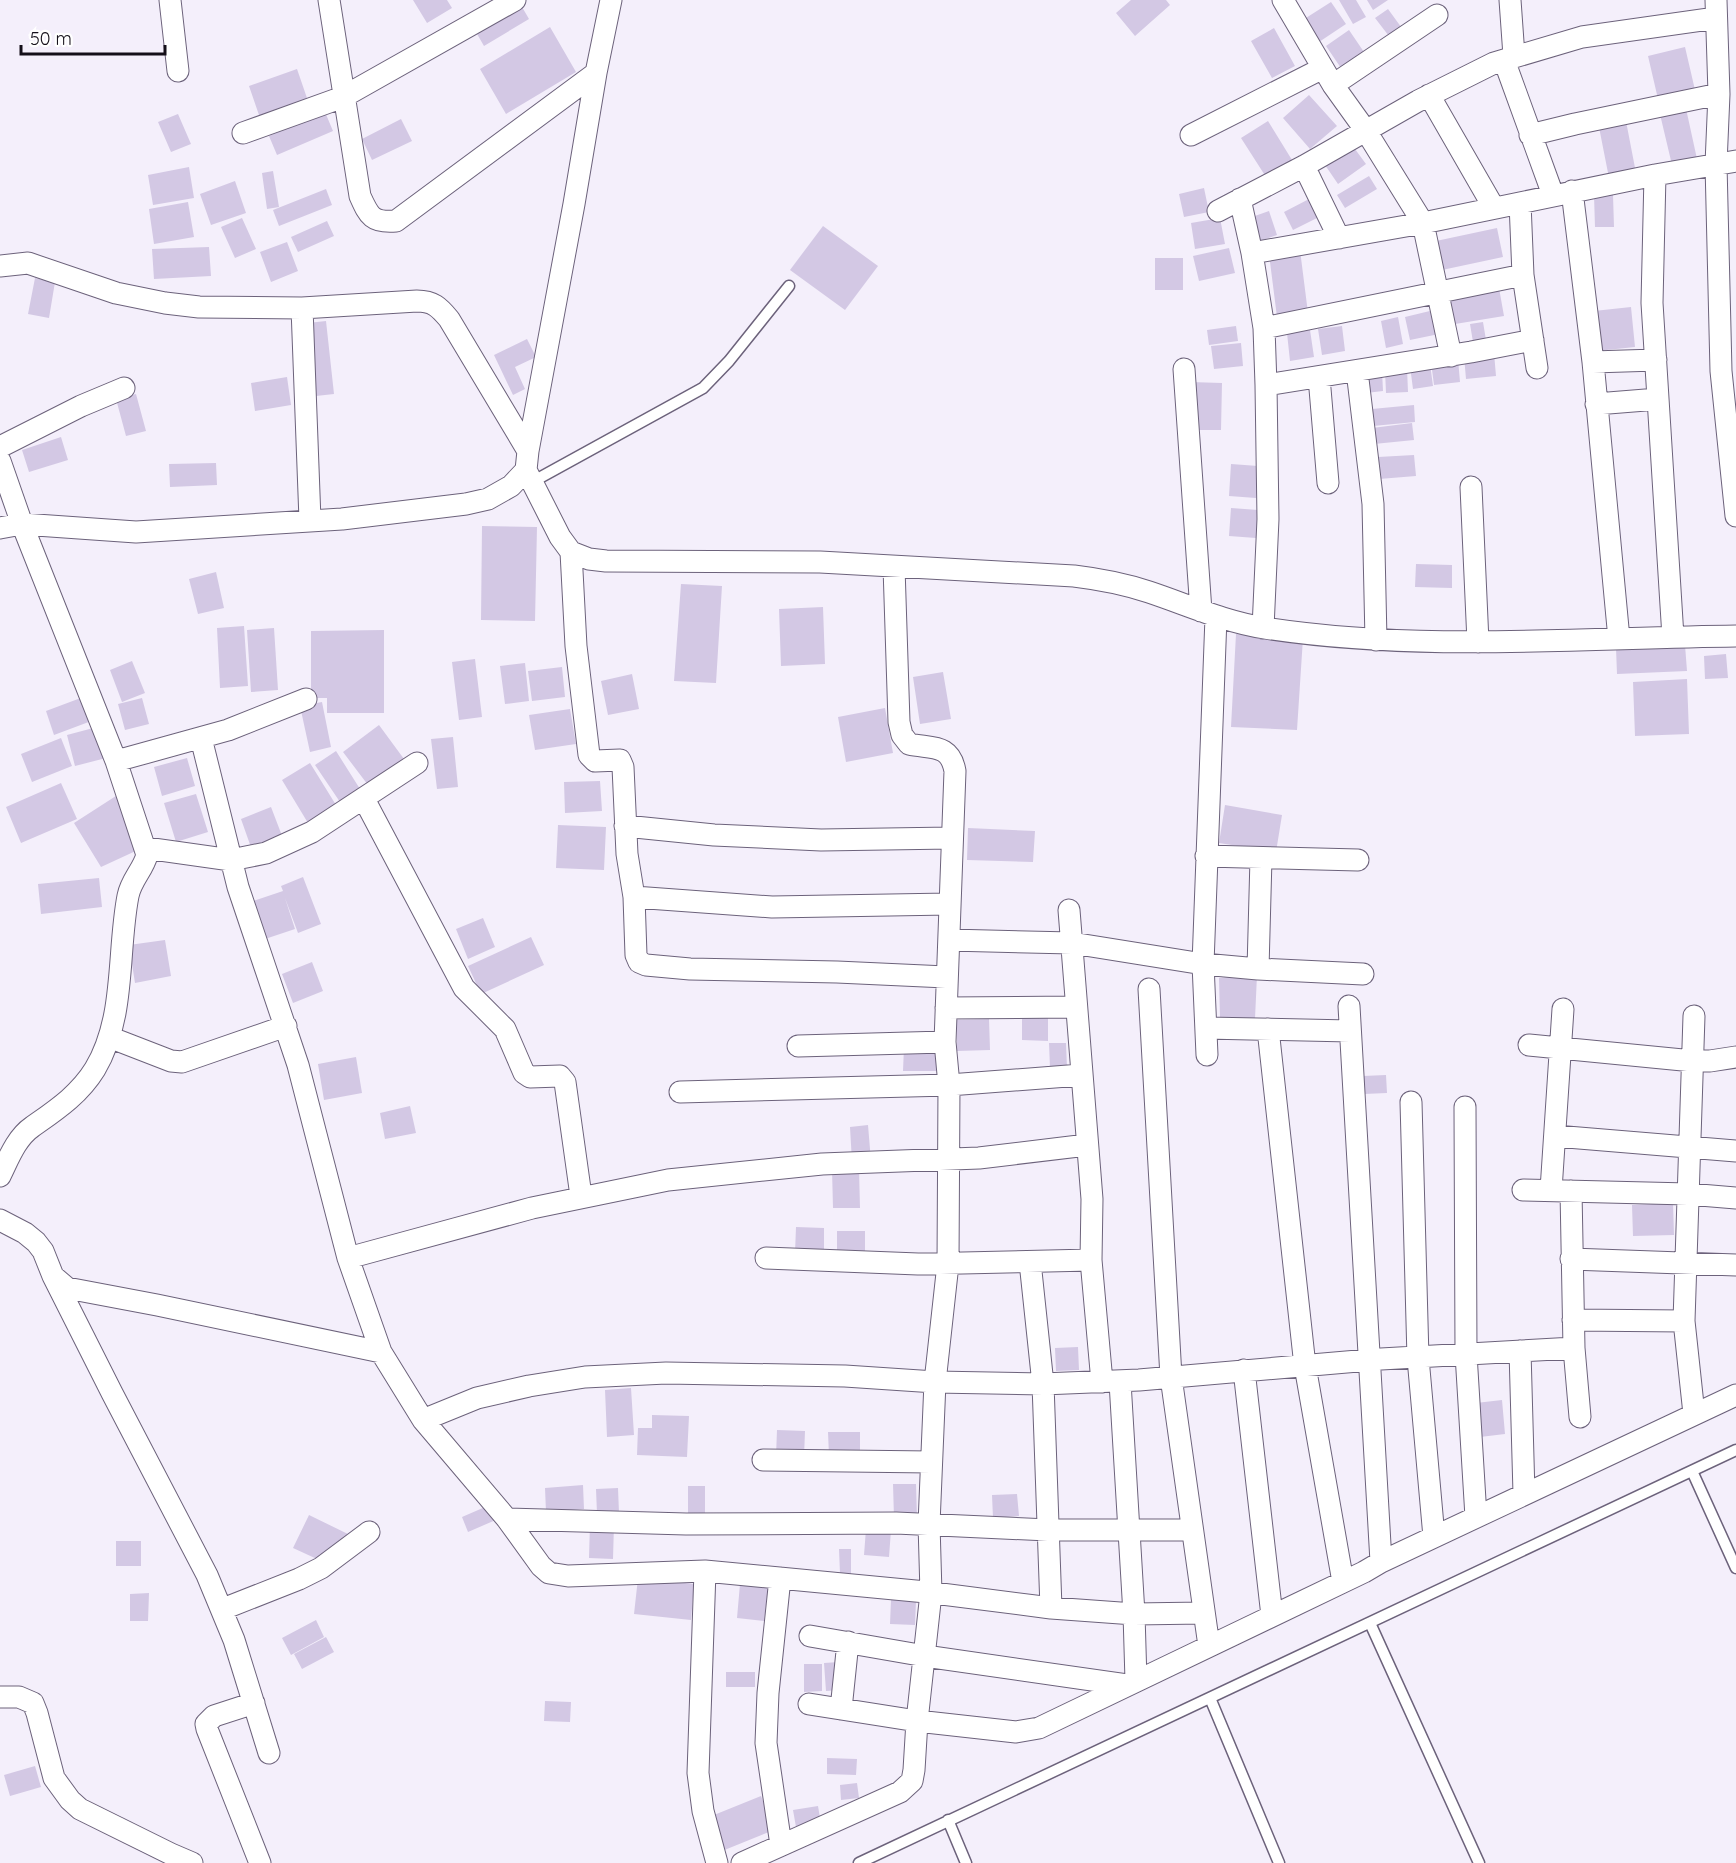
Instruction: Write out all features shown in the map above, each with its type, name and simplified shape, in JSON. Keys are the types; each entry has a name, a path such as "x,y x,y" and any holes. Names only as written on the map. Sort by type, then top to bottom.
{"street":[{"path":"170,0 178,71"},
{"path":"329,0 360,196 367,212 377,220 396,221 596,73"},
{"path":"243,133 343,97 515,0"},
{"path":"0,528 22,524 136,532 342,519 466,504 488,499 511,486 528,468 596,73 611,0"},
{"path":"1283,0 1328,76 1366,131 1423,223 1451,356"},
{"path":"1510,0 1509,58 1530,135 1563,193 1593,362 1619,639"},
{"path":"1218,211 1304,166 1429,95 1509,58 1582,37 1716,9 1719,94 1726,162 1728,370 1736,516"},
{"path":"1191,135 1328,76 1437,15"},
{"path":"1530,135 1719,94"},
{"path":"1429,95 1494,208"},
{"path":"1252,254 1423,223 1726,162"},
{"path":"1304,166 1339,238"},
{"path":"1654,175 1653,303 1673,637"},
{"path":"1240,199 1264,328 1269,519 1263,628"},
{"path":"1520,203 1523,276 1537,368"},
{"path":"0,266 28,263 116,293 199,307 302,308 417,301 435,304 449,319 528,468 560,537 571,552 589,559 820,562 1095,579 1147,592 1208,614 1263,628 1377,640 1545,643 1736,636"},
{"path":"1264,328 1523,276"},
{"path":"302,308 310,520"},
{"path":"1266,385 1451,356 1533,340"},
{"path":"1593,362 1656,360"},
{"path":"1184,369 1208,614 1203,964 1208,1055"},
{"path":"1357,371 1373,504 1377,640"},
{"path":"1319,377 1328,483"},
{"path":"0,447 81,406 124,388"},
{"path":"1596,404 1658,399"},
{"path":"0,461 22,524 116,761 146,848 146,861 130,886 115,1015 102,1055 86,1082 72,1098 25,1134 0,1176"},
{"path":"1471,487 1478,642"},
{"path":"571,552 576,646 589,754 594,761 616,759 622,763 627,854 634,897 636,955 639,962 646,965 690,969 946,977"},
{"path":"742,1863 907,1787 912,1781 914,1770 916,1721 931,1593 929,1524 935,1382 948,1264 949,1085 945,1042 955,771 949,754 941,749 909,744 902,735 899,722 894,567"},
{"path":"116,761 228,730 306,699"},
{"path":"201,738 231,860 286,1026 348,1258 381,1352 423,1420 507,1519 541,1566 549,1573 557,1575 705,1571 931,1593 1051,1608 1134,1614 1203,1613"},
{"path":"146,848 231,860 250,857 284,846 312,831 417,763"},
{"path":"364,799 464,988 505,1029 524,1073 530,1077 560,1076 565,1082 581,1197"},
{"path":"625,826 714,835 821,840 951,838"},
{"path":"1206,856 1358,860"},
{"path":"1258,969 1261,858"},
{"path":"634,897 772,907 949,904"},
{"path":"1069,910 1092,1199 1091,1260 1111,1382 1129,1531 1134,1614 1132,1683"},
{"path":"949,940 1072,943 1203,964 1363,974"},
{"path":"1149,988 1171,1377 1209,1646"},
{"path":"1349,1006 1381,1562"},
{"path":"946,1008 1076,1007"},
{"path":"1563,1008 1555,1136 1571,1259 1574,1348 1580,1417"},
{"path":"1694,1016 1684,1321 1694,1414"},
{"path":"109,1037 171,1061 182,1062 286,1026"},
{"path":"1206,1028 1350,1031"},
{"path":"1268,1029 1305,1366 1343,1582"},
{"path":"798,1046 945,1042"},
{"path":"1529,1045 1694,1061 1736,1057"},
{"path":"680,1092 949,1085 1081,1075"},
{"path":"1411,1102 1418,1358 1434,1537"},
{"path":"1465,1107 1466,1354 1476,1517"},
{"path":"1555,1136 1736,1151"},
{"path":"348,1258 532,1208 668,1180 822,1164 948,1161 1087,1146"},
{"path":"1523,1190 1688,1194 1736,1198"},
{"path":"0,1220 25,1233 43,1251 53,1276 112,1393 207,1575 223,1609 269,1753"},
{"path":"766,1258 948,1264 1091,1260"},
{"path":"1571,1259 1736,1265"},
{"path":"1030,1262 1043,1384 1051,1608"},
{"path":"53,1276 67,1288 381,1352"},
{"path":"1573,1320 1684,1321"},
{"path":"423,1420 477,1398 529,1386 585,1377 666,1373 845,1376 935,1382 1043,1384 1111,1382 1369,1360 1574,1348"},
{"path":"1520,1351 1524,1494"},
{"path":"1244,1370 1272,1616"},
{"path":"810,1704 916,1721 1022,1732 1038,1728 1376,1567 1381,1562 1736,1395"},
{"path":"763,1460 931,1462"},
{"path":"507,1519 687,1524 929,1524 1048,1530 1192,1530"},
{"path":"223,1609 321,1568 369,1532"},
{"path":"705,1571 698,1773 703,1811 717,1863"},
{"path":"780,1578 768,1693 766,1743 767,1763 781,1845"},
{"path":"810,1636 925,1656 1132,1683"},
{"path":"841,1709 848,1642"},
{"path":"0,1697 20,1697 33,1703 54,1778 80,1809 192,1863"},
{"path":"254,1703 214,1716 206,1724 260,1863"}],"lane":[{"path":"528,468 704,388 729,361 789,286"},
{"path":"859,1863 1736,1450"},
{"path":"1692,1471 1736,1568"},
{"path":"1370,1623 1479,1863"},
{"path":"1210,1698 1279,1863"},
{"path":"948,1820 966,1863"}],"building":[{"path":"413,0 447,0 452,8 427,23"},
{"path":"518,0 529,19 484,46 473,27"},
{"path":"1131,0 1166,0 1170,5 1135,36 1116,13"},
{"path":"1339,0 1356,0 1366,17 1353,24"},
{"path":"1367,0 1388,0 1373,10"},
{"path":"1331,2 1346,24 1313,46 1298,23"},
{"path":"1388,9 1404,31 1392,40 1375,18"},
{"path":"550,27 576,72 506,114 480,69"},
{"path":"1274,28 1295,66 1272,78 1251,41"},
{"path":"1349,30 1366,55 1343,71 1326,46"},
{"path":"1685,47 1695,90 1658,99 1648,56"},
{"path":"297,69 308,101 260,118 249,86"},
{"path":"1309,95 1337,126 1310,149 1283,118"},
{"path":"1685,104 1697,159 1672,165 1659,110"},
{"path":"325,112 333,131 277,155 269,136"},
{"path":"178,114 191,144 171,152 158,122"},
{"path":"1625,116 1636,173 1609,178 1598,122"},
{"path":"401,119 412,141 372,160 362,139"},
{"path":"1268,121 1292,160 1266,177 1241,138"},
{"path":"1352,145 1366,164 1338,184 1325,165"},
{"path":"189,167 194,198 153,205 148,175"},
{"path":"273,171 279,207 267,209 262,173"},
{"path":"1369,176 1377,189 1345,208 1337,195"},
{"path":"235,181 246,213 211,225 200,194"},
{"path":"1204,188 1209,212 1184,217 1179,194"},
{"path":"326,189 332,205 279,226 273,210"},
{"path":"1594,195 1613,195 1614,227 1595,227"},
{"path":"1311,198 1319,217 1293,230 1284,212"},
{"path":"188,202 194,237 154,244 149,209"},
{"path":"1269,211 1277,235 1260,241 1252,217"},
{"path":"242,218 256,249 235,258 221,227"},
{"path":"1220,218 1225,244 1195,249 1191,223"},
{"path":"327,221 334,236 298,252 291,237"},
{"path":"823,226 878,266 845,310 790,270"},
{"path":"1497,228 1503,257 1442,270 1436,241"},
{"path":"287,242 298,271 271,282 260,252"},
{"path":"209,247 211,276 154,279 152,249"},
{"path":"1229,248 1235,273 1199,281 1193,256"},
{"path":"1300,250 1308,313 1277,317 1269,254"},
{"path":"1155,258 1183,258 1183,290 1155,290"},
{"path":"35,278 55,282 49,318 28,314"},
{"path":"1499,288 1504,316 1449,325 1444,297"},
{"path":"1631,307 1635,347 1597,351 1594,311"},
{"path":"1434,310 1439,334 1410,340 1405,317"},
{"path":"1398,317 1403,344 1386,348 1381,321"},
{"path":"326,321 334,394 316,396 308,323"},
{"path":"1483,322 1487,346 1474,348 1470,324"},
{"path":"1236,326 1238,341 1209,345 1207,330"},
{"path":"1342,326 1345,351 1322,355 1318,329"},
{"path":"1310,330 1314,357 1290,361 1287,333"},
{"path":"527,339 536,357 515,367 525,389 513,395 494,355"},
{"path":"1241,343 1243,366 1214,369 1211,346"},
{"path":"1494,353 1496,376 1466,379 1464,356"},
{"path":"1458,359 1460,382 1434,385 1431,362"},
{"path":"1430,364 1433,386 1413,389 1410,366"},
{"path":"1407,368 1408,392 1386,393 1385,370"},
{"path":"1382,371 1383,391 1366,393 1365,372"},
{"path":"287,377 291,405 255,411 251,383"},
{"path":"1190,382 1222,383 1221,430 1190,430"},
{"path":"136,394 146,431 126,436 116,399"},
{"path":"1414,405 1415,422 1373,426 1372,409"},
{"path":"1412,423 1414,440 1374,444 1372,428"},
{"path":"61,437 68,460 29,472 22,450"},
{"path":"1414,455 1416,476 1379,479 1378,457"},
{"path":"216,463 217,485 170,487 169,464"},
{"path":"1231,464 1258,466 1256,498 1229,496"},
{"path":"1231,508 1258,510 1256,538 1229,536"},
{"path":"482,526 537,527 535,621 481,620"},
{"path":"1416,564 1452,565 1452,588 1415,587"},
{"path":"216,572 224,608 198,614 189,579"},
{"path":"681,584 722,586 716,683 674,681"},
{"path":"823,607 825,664 781,666 779,609"},
{"path":"244,626 248,686 220,688 217,628"},
{"path":"274,628 278,690 251,692 247,630"},
{"path":"384,630 384,713 327,713 327,698 311,698 311,631"},
{"path":"1236,634 1303,638 1297,730 1231,727"},
{"path":"1685,645 1687,671 1617,674 1616,648"},
{"path":"1726,654 1728,678 1705,679 1704,656"},
{"path":"475,659 482,717 459,720 452,662"},
{"path":"132,661 145,693 122,702 110,670"},
{"path":"525,663 529,701 505,704 500,666"},
{"path":"562,667 565,697 532,701 528,671"},
{"path":"943,672 951,719 920,724 913,677"},
{"path":"632,674 639,709 608,715 601,681"},
{"path":"1687,679 1689,734 1635,736 1633,682"},
{"path":"86,696 94,720 54,735 46,711"},
{"path":"142,698 149,724 125,730 118,704"},
{"path":"322,702 331,747 310,752 300,706"},
{"path":"885,708 893,753 846,762 838,717"},
{"path":"570,709 576,744 535,750 529,715"},
{"path":"379,725 404,759 368,785 343,752"},
{"path":"97,727 106,758 75,766 67,735"},
{"path":"453,737 458,787 437,789 431,739"},
{"path":"61,738 72,766 32,782 21,754"},
{"path":"336,751 360,789 340,802 315,765"},
{"path":"187,758 195,786 162,796 154,767"},
{"path":"310,763 336,805 308,823 282,780"},
{"path":"600,781 602,811 565,813 564,782"},
{"path":"61,783 77,819 21,843 6,807"},
{"path":"119,794 140,849 101,867 74,823"},
{"path":"196,794 208,832 176,842 164,803"},
{"path":"1225,805 1282,815 1276,852 1219,843"},
{"path":"271,807 284,841 253,853 241,819"},
{"path":"558,825 606,827 604,870 556,868"},
{"path":"968,828 1035,831 1033,862 967,860"},
{"path":"303,877 321,924 298,933 285,898 295,929 262,940 250,902 283,891 281,886"},
{"path":"99,878 102,907 41,914 38,884"},
{"path":"483,918 495,947 468,959 456,929"},
{"path":"531,937 544,965 481,994 468,966"},
{"path":"165,940 171,976 135,983 129,945"},
{"path":"312,962 323,991 293,1003 282,974"},
{"path":"1257,975 1255,1019 1220,1018 1219,978"},
{"path":"1022,1012 1048,1012 1048,1041 1022,1040"},
{"path":"989,1019 990,1050 957,1051 957,1020"},
{"path":"1049,1043 1066,1043 1067,1068 1050,1068"},
{"path":"904,1047 937,1047 936,1071 903,1071"},
{"path":"356,1057 362,1093 324,1100 318,1064"},
{"path":"1386,1075 1387,1093 1364,1094 1363,1076"},
{"path":"410,1106 416,1133 385,1139 380,1113"},
{"path":"868,1125 871,1161 852,1162 850,1127"},
{"path":"832,1169 859,1169 860,1208 833,1208"},
{"path":"1673,1203 1674,1235 1633,1236 1632,1205"},
{"path":"796,1227 824,1228 824,1254 795,1253"},
{"path":"837,1231 865,1231 865,1255 837,1255"},
{"path":"1078,1347 1079,1370 1056,1371 1055,1348"},
{"path":"631,1388 634,1435 607,1437 605,1390"},
{"path":"1502,1400 1505,1434 1480,1437 1476,1403"},
{"path":"652,1415 689,1416 687,1457 637,1455 638,1428 652,1428"},
{"path":"777,1430 805,1431 804,1457 776,1456"},
{"path":"828,1432 860,1432 860,1455 829,1456"},
{"path":"893,1484 916,1484 917,1517 894,1518"},
{"path":"583,1485 584,1509 546,1512 545,1488"},
{"path":"688,1486 705,1486 705,1520 688,1520"},
{"path":"618,1488 619,1513 597,1514 596,1489"},
{"path":"1017,1494 1019,1516 993,1518 992,1495"},
{"path":"492,1504 498,1519 468,1532 462,1517"},
{"path":"309,1515 350,1535 317,1559 293,1548"},
{"path":"590,1523 614,1524 613,1559 589,1558"},
{"path":"866,1529 891,1530 889,1557 864,1555"},
{"path":"116,1541 141,1541 141,1566 116,1566"},
{"path":"839,1549 851,1549 851,1574 840,1574"},
{"path":"638,1578 694,1584 691,1620 634,1614"},
{"path":"740,1584 768,1588 764,1621 737,1618"},
{"path":"149,1593 148,1621 130,1621 130,1594"},
{"path":"891,1600 916,1601 915,1625 890,1624"},
{"path":"316,1620 324,1637 291,1655 282,1638"},
{"path":"326,1637 334,1652 302,1669 294,1654"},
{"path":"839,1662 840,1690 826,1691 824,1663"},
{"path":"804,1664 822,1664 822,1691 804,1692"},
{"path":"726,1672 755,1672 755,1687 726,1687"},
{"path":"545,1701 571,1702 570,1722 544,1721"},
{"path":"827,1758 857,1759 856,1775 827,1774"},
{"path":"35,1766 41,1787 10,1796 4,1775"},
{"path":"857,1783 859,1798 841,1800 840,1785"},
{"path":"761,1796 774,1830 722,1851 709,1817"},
{"path":"818,1806 821,1824 796,1827 793,1810"}]}
